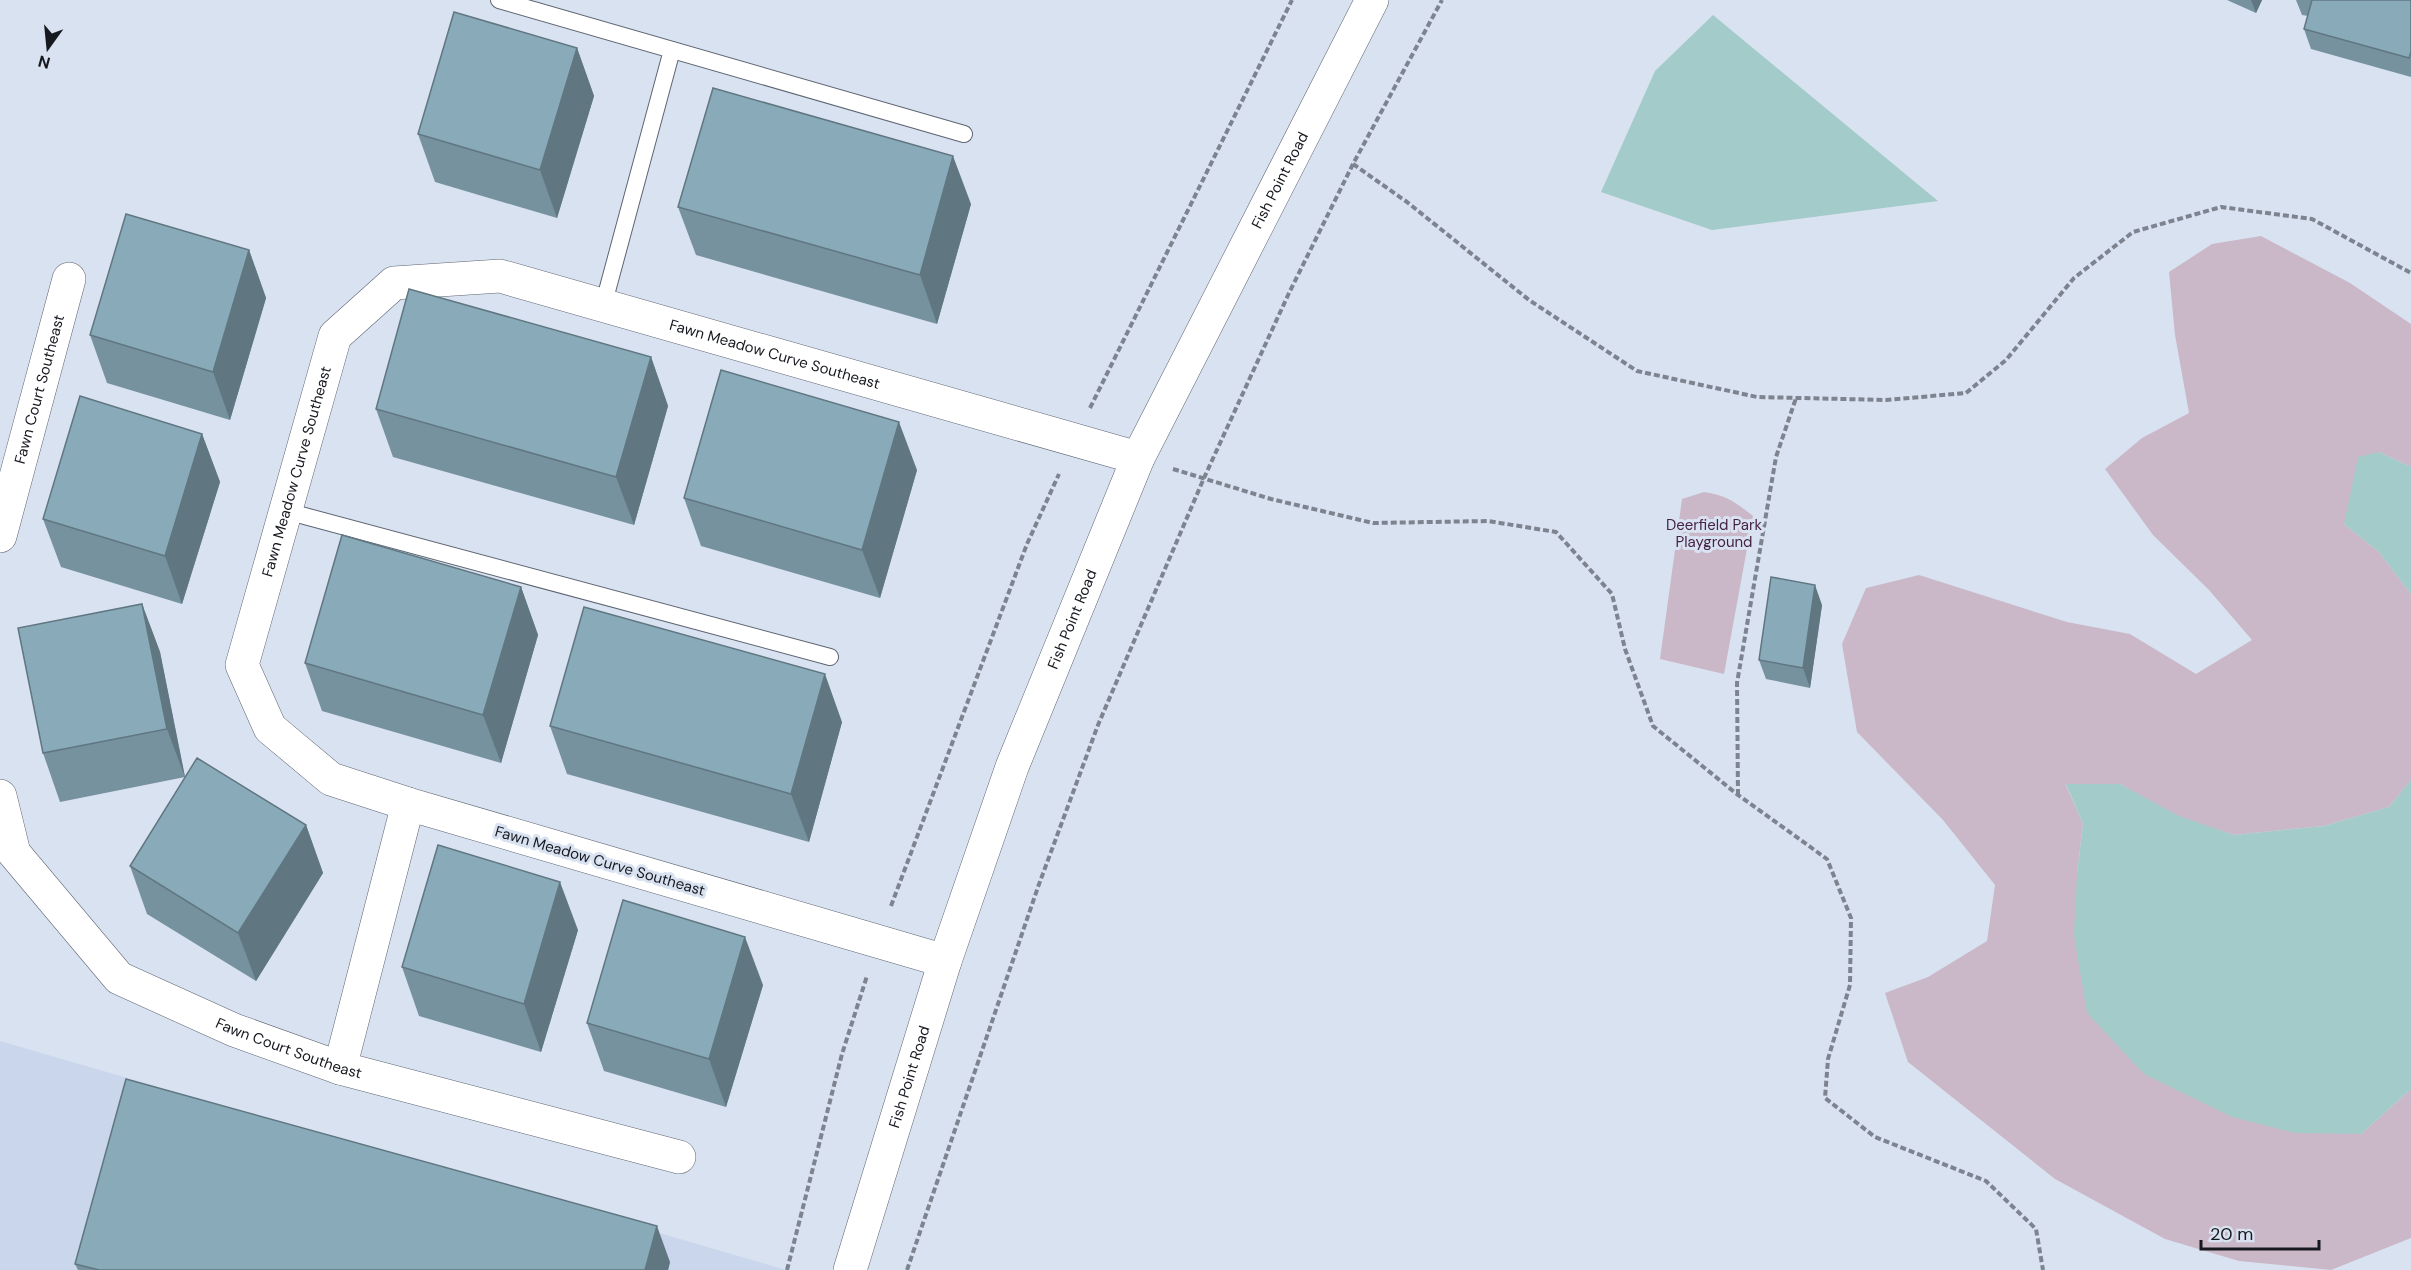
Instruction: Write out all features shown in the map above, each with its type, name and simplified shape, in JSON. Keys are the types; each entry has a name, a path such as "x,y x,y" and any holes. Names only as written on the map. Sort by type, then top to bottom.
{"street":[{"name":"Fish Point Road","path":"850,1270 945,961 1012,768 1138,458 1372,0"},
{"name":"Fawn Meadow Curve Southeast","path":"945,961 408,804 331,779 270,728 242,665 335,336 394,283 500,276 1138,458"},
{"name":"Fawn Court Southeast","path":"0,536 69,279"},
{"name":"Fawn Court Southeast","path":"0,796 14,853 119,978 234,1030 340,1068 679,1156"},
{"path":"340,1068 408,804"}],"lane":[{"path":"499,0 964,134"},
{"path":"603,306 672,50"},
{"path":"286,511 830,657"}],"path":[{"path":"787,1270 842,1054 878,942 1027,544 1074,440 1292,0"},
{"path":"907,1270 1038,887 1094,736 1204,478 1289,293 1353,164 1442,0"},
{"path":"1353,164 1407,202 1528,300 1637,371 1757,397 1886,400 1966,393 2006,360 2074,278 2133,232 2222,207 2312,219 2411,273"},
{"path":"1738,795 1737,683 1776,456 1796,398"},
{"path":"1138,458 1271,499 1373,523 1488,521 1556,532 1612,594 1625,649 1653,726 1738,795 1827,859 1851,918 1850,985 1828,1059 1825,1098 1875,1137 1986,1181 2036,1229 2043,1270"}],"shaded area":[{"path":"1713,15 1938,201 1712,230 1601,192 1655,71"},
{"path":"2379,452 2411,467 2411,594 2379,552 2344,524 2358,457"},
{"path":"2411,780 2411,1089 2361,1134 2295,1133 2232,1117 2144,1074 2087,1013 2074,936 2077,874 2083,824 2066,784 2120,784 2179,816 2234,835 2324,826 2389,807"},
{"path":"0,1041 786,1270 0,1270"}],"green space":[{"path":"2261,236 2350,283 2411,324 2411,467 2379,452 2344,524 2379,552 2411,594 2411,780 2389,807 2324,826 2234,835 2179,817 2120,784 2066,785 2083,824 2077,874 2361,1134 2411,1089 2411,1238 2331,1270 2239,1261 2165,1239 2055,1179 1908,1062 1885,993 1928,977 1987,941 1995,885 1943,820 1857,732 1842,644 1866,588 1919,575 2067,622 2130,634 2196,674 2252,640 2209,590 2153,535 2105,469 2142,438 2189,413 2175,335 2169,272 2212,244"},
{"name":"Deerfield Park Playground","path":"1704,492 1731,500 1753,516 1724,674 1660,659 1682,499"}],"building":[{"path":"2312,0 2411,0 2409,58 2304,29"},
{"path":"454,12 577,48 540,170 418,134"},
{"path":"713,88 953,156 920,275 678,207"},
{"path":"126,214 249,250 213,372 90,335"},
{"path":"409,289 651,357 616,477 376,409"},
{"path":"721,370 899,422 862,550 684,498"},
{"path":"80,396 202,434 165,556 43,519"},
{"path":"342,535 521,587 483,715 305,663"},
{"path":"1771,577 1815,585 1803,668 1759,660"},
{"path":"142,604 167,729 43,753 18,628"},
{"path":"584,607 825,674 791,794 550,726"},
{"path":"197,758 306,825 238,933 130,866"},
{"path":"438,845 560,882 524,1004 402,967"},
{"path":"623,900 745,937 709,1059 587,1023"},
{"path":"126,1079 657,1226 645,1270 99,1270 75,1264"}]}
